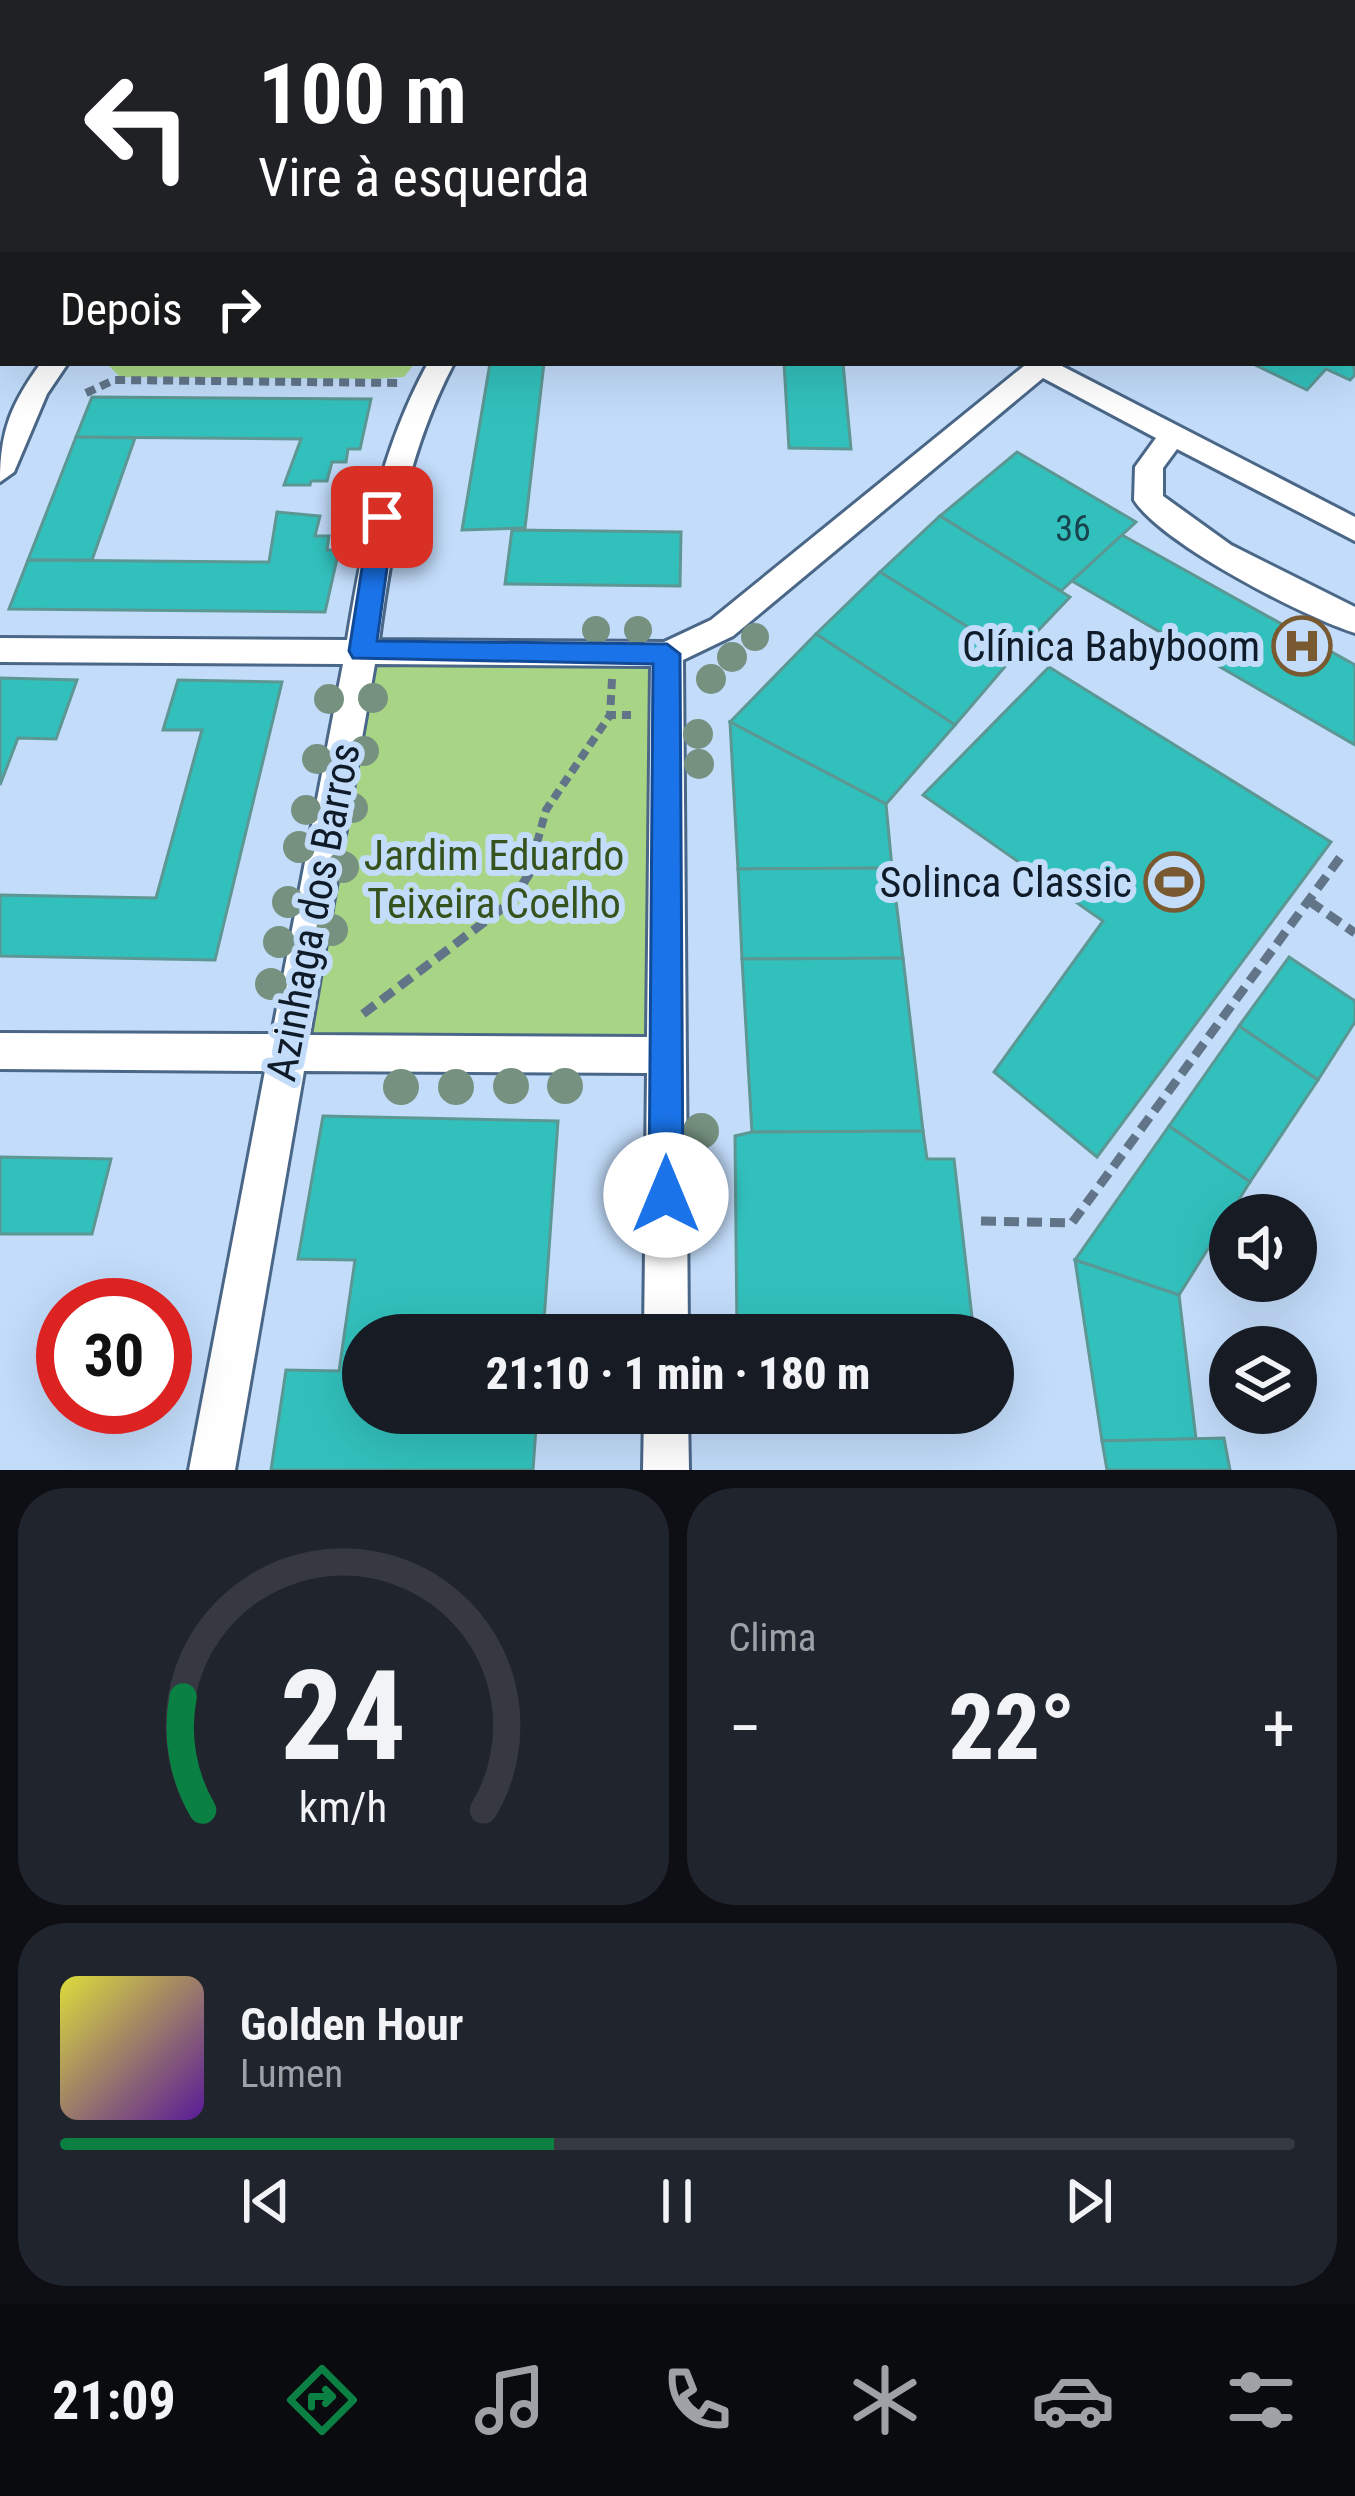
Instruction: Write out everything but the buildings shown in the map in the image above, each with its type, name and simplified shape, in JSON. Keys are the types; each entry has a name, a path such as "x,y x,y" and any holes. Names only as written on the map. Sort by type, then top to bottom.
{"street":[{"path":"0,472 34,392 53,366"},
{"path":"0,650 667,654 722,628 1037,366"},
{"path":"1040,366 1355,530"},
{"name":"Azinhaga dos Barros","path":"212,1470 362,651 382,517 414,407 435,373"},
{"path":"1173,435 1149,467 1148,500 1169,520 1225,553 1355,621"},
{"path":"666,1314 667,654"},
{"path":"0,1051 666,1054"},
{"path":"665,1470 666,1434"}],"path":[{"path":"86,393 114,380 435,373"},
{"path":"341,1054 346,1022 370,1011 512,901 529,874 546,810 610,715 614,654"},
{"path":"610,715 667,716"},
{"path":"981,1221 1072,1223 1342,855"},
{"path":"1309,901 1355,933"}],"green space":[{"path":"109,366 413,366 404,377 373,379 120,377"},
{"name":"Jardim Eduardo Teixeira Coelho","path":"362,651 667,654 666,1055 286,1053"}],"place":[{"name":"Clínica Babyboom","path":"1302,646"},
{"name":"Solinca Classic","path":"1174,882"}],"route":[{"path":"382,517 362,651 667,654 666,1195"}]}
